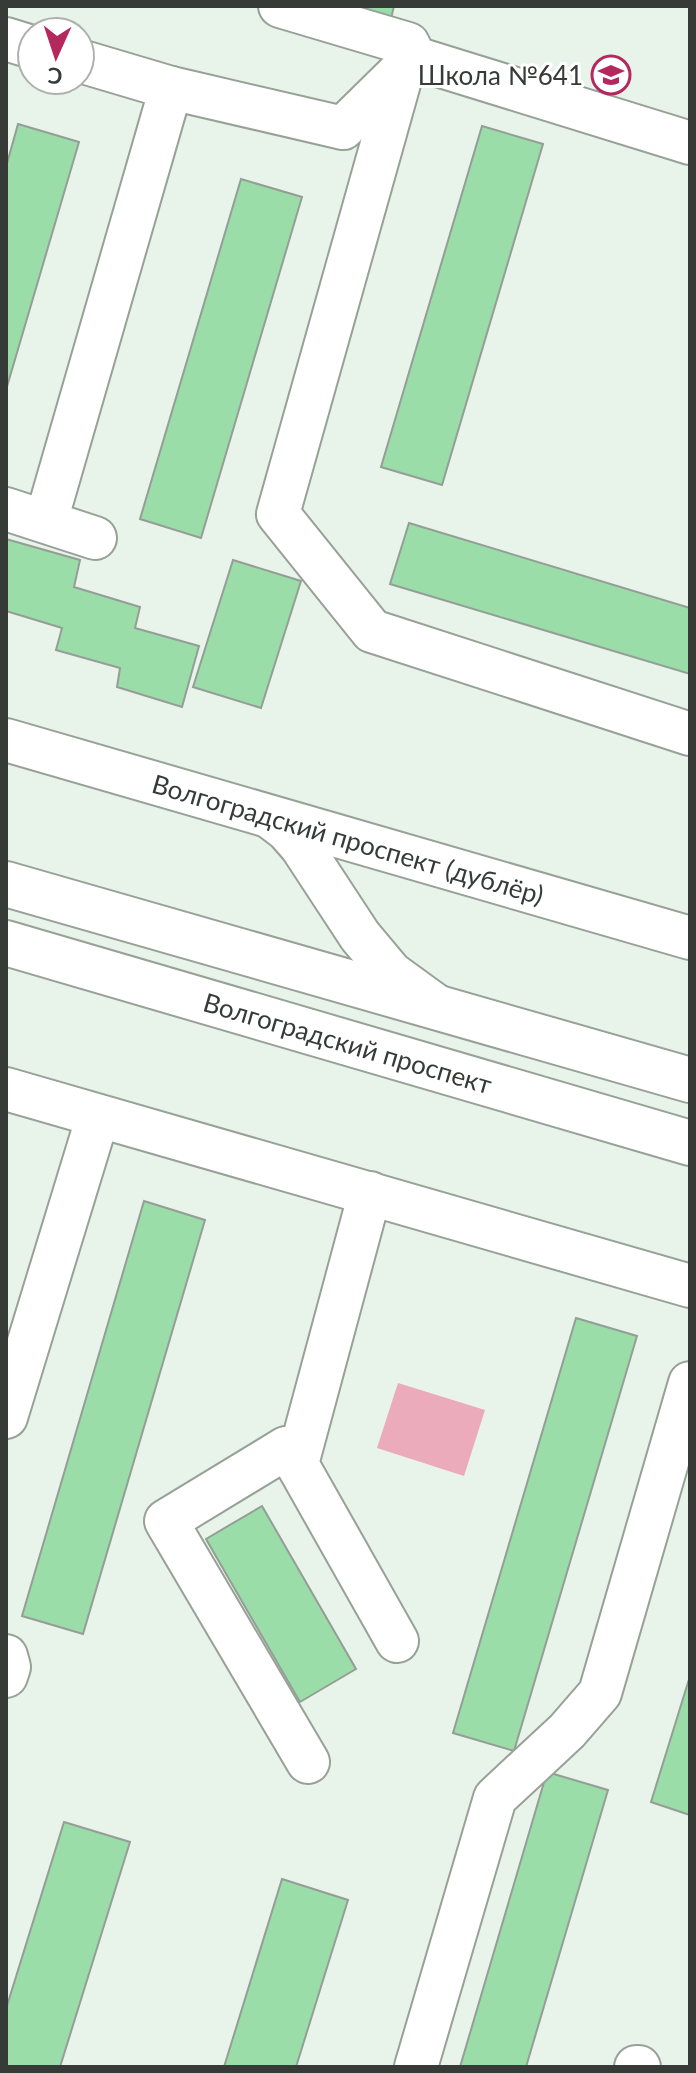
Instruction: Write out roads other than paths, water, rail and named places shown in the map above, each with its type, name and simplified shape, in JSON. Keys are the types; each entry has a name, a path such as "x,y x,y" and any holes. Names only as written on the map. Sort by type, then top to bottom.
{"main road":[{"path":"6,884 690,1080"},
{"name":"Волгоградский проспект","path":"6,943 690,1143"}],"street":[{"path":"280,6 408,44 409,64 278,514 372,631 690,734"},
{"path":"96,66 171,88 343,128 409,64"},
{"path":"409,64 690,143"},
{"path":"46,521 171,88"},
{"path":"6,509 95,538"},
{"name":"Волгоградский проспект (дублёр)","path":"6,740 690,938"},
{"path":"265,814 287,830 301,846 360,936 391,973 443,1011"},
{"path":"6,1089 690,1286"},
{"path":"6,1417 98,1116"},
{"path":"297,1464 370,1193"},
{"path":"416,2067 495,1798 567,1731 600,1693 690,1383"},
{"path":"308,1762 166,1521 286,1448 397,1641"},
{"path":"6,1656 9,1667 6,1676"}],"place":[{"name":"Школа №641","path":"611,75"}]}
